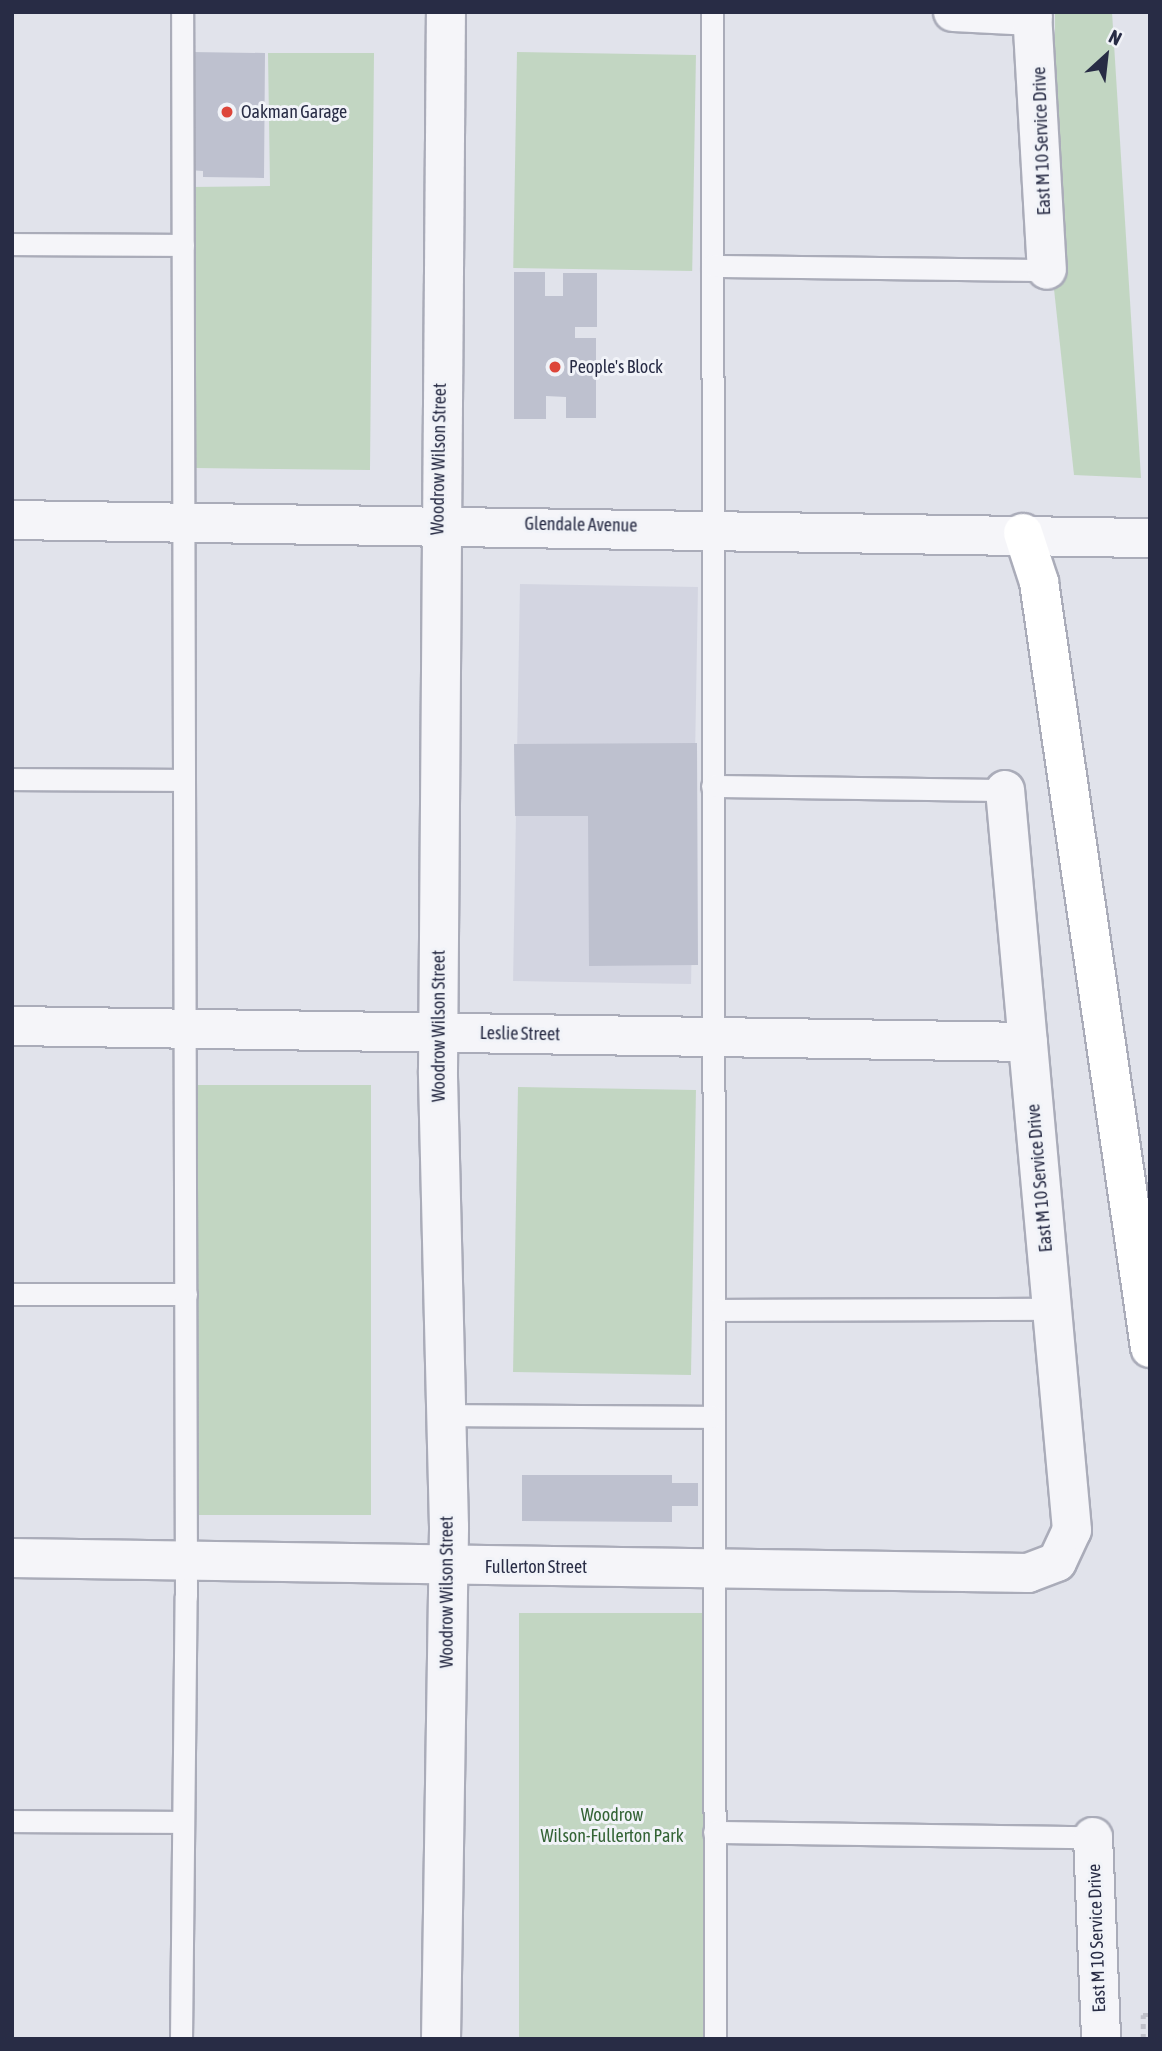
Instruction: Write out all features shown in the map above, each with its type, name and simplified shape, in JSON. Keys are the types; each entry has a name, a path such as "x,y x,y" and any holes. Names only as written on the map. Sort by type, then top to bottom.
{"highway":[{"path":"1023,533 1039,582 1150,1348"}],"street":[{"name":"Woodrow Wilson Street","path":"441,2039 448,1567 439,1033 438,522 446,12"},
{"path":"953,12 1032,14"},
{"name":"East M 10 Service Drive","path":"1032,14 1047,270"},
{"name":"Glendale Avenue","path":"12,520 438,522 1138,537"},
{"name":"East M 10 Service Drive","path":"1005,790 1072,1530 1057,1562"},
{"name":"Leslie Street","path":"12,1027 1028,1042"},
{"name":"Fullerton Street","path":"12,1559 1028,1573 1057,1562"},
{"name":"East M 10 Service Drive","path":"1093,1836 1101,2039"}],"lane":[{"path":"181,2039 186,1562 182,12"},
{"path":"712,12 715,2039"},
{"path":"12,244 183,245"},
{"path":"712,266 1047,270"},
{"path":"12,779 184,780"},
{"path":"712,786 1005,790"},
{"path":"12,1294 186,1294"},
{"path":"713,1310 1052,1309"},
{"path":"446,1415 714,1417"},
{"path":"12,1821 183,1822"},
{"path":"714,1832 1093,1836"}],"path":[{"path":"1143,2039 1143,2015 1150,2015"}],"shaded area":[{"path":"520,584 698,587 691,984 513,981"}],"green space":[{"path":"1055,12 1112,12 1141,478 1074,475 1054,289"},
{"path":"517,52 696,55 692,271 513,268"},
{"path":"268,53 374,53 370,470 196,468 192,187 270,186"},
{"path":"196,1085 371,1085 371,1515 196,1515"},
{"path":"518,1087 696,1090 691,1375 513,1372"},
{"name":"Woodrow Wilson-Fullerton Park","path":"519,1613 705,1613 705,2039 519,2039"}],"building":[{"name":"Oakman Garage","path":"191,52 265,53 264,178 203,177 203,171 189,170"},
{"name":"People's Block","path":"514,272 545,272 545,296 563,296 563,273 597,273 597,327 575,327 575,338 596,338 596,418 566,418 566,397 546,396 546,419 514,419"},
{"path":"697,743 698,965 589,966 588,816 515,816 514,744"},
{"path":"522,1475 672,1475 672,1483 698,1483 698,1506 672,1506 672,1522 522,1521"}],"place":[{"name":"Oakman Garage","path":"227,112"},
{"name":"People's Block","path":"555,367"}]}
